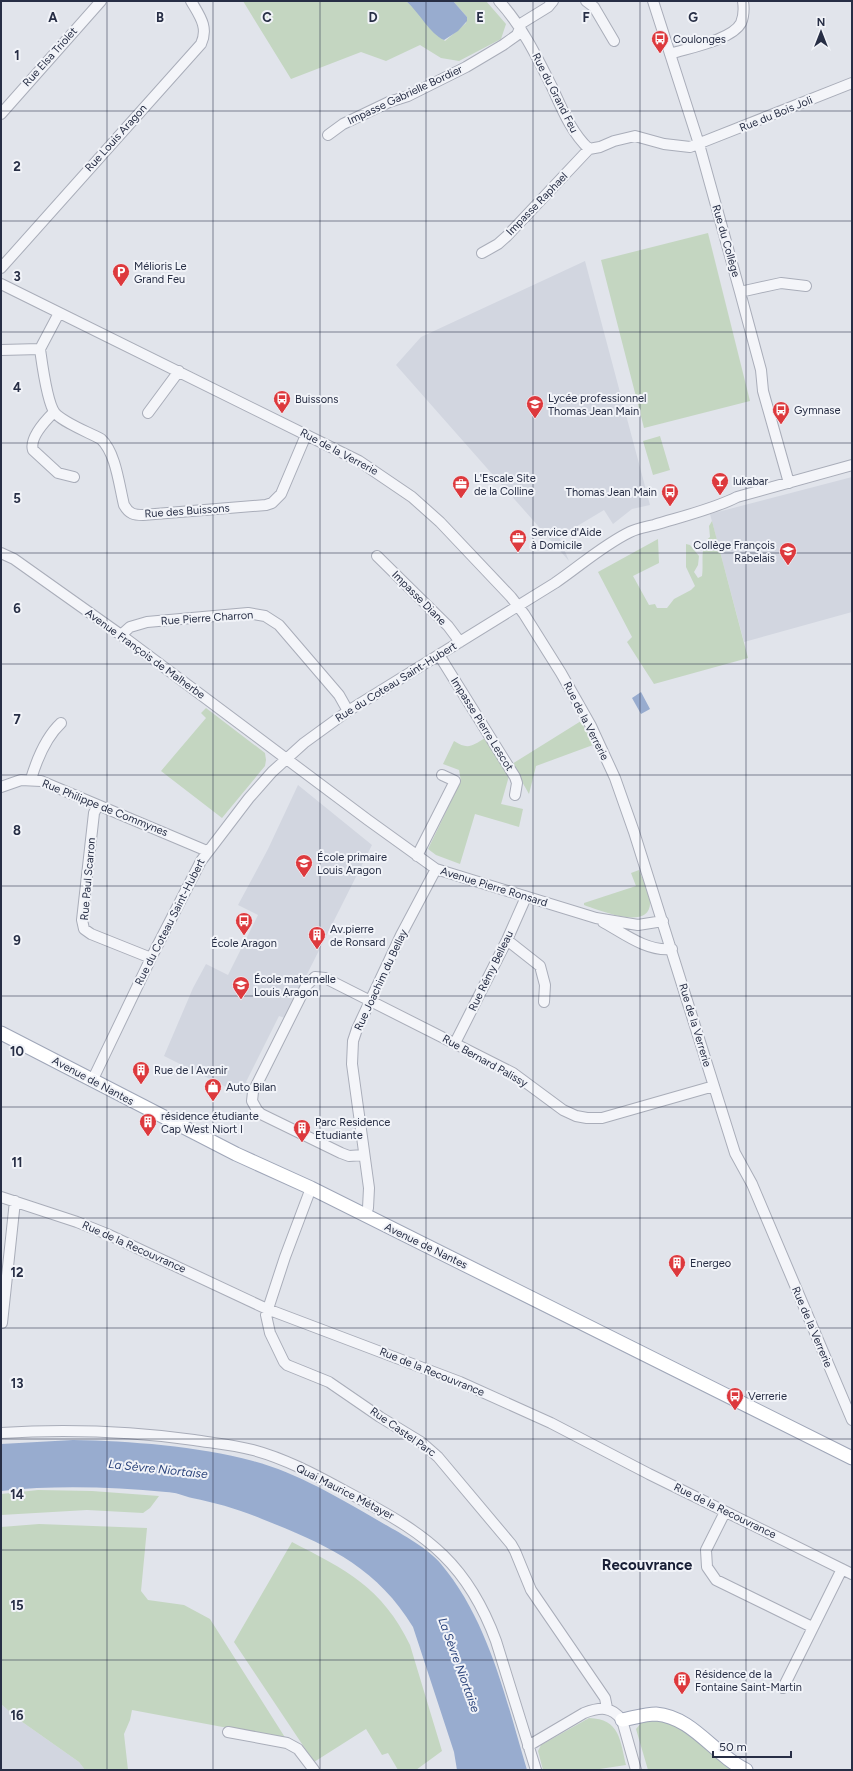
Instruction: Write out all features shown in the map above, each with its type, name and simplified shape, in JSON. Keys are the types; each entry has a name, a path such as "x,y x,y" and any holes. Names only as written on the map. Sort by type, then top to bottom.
{"main road":[{"name":"Avenue de Nantes","path":"1,1033 93,1080 109,1090 236,1154 311,1188 852,1458"},
{"path":"622,1720 648,1714 656,1714 673,1718 691,1728 731,1762 746,1770"}],"street":[{"name":"Rue Elsa Triolet","path":"1,114 100,1"},
{"name":"Rue Louis Aragon","path":"1,268 201,44 204,38 204,25 191,1"},
{"name":"Rue du Grand Feu","path":"499,1 520,27 573,132 589,149"},
{"name":"Impasse Gabrielle Bordier","path":"328,135 343,124 389,102 408,96 466,67 517,35 522,23 548,7 553,1"},
{"path":"586,1 594,7 614,41"},
{"name":"Rue du Collège","path":"653,1 699,144 761,370 764,391 789,483"},
{"path":"670,54 727,36 741,23 744,14 743,1"},
{"name":"Rue du Bois Joli","path":"699,144 852,83"},
{"path":"589,149 635,136 679,146 690,147 699,144"},
{"name":"Impasse Raphael","path":"482,253 498,244 507,236 589,149"},
{"path":"740,292 781,282 806,286"},
{"name":"Rue de la Verrerie","path":"1,284 359,461 412,497 440,522 518,605 565,680 591,726 615,778 672,949 735,1153 752,1184 852,1420"},
{"path":"59,313 40,349 50,401 54,412 33,439 31,446 33,450 58,473 74,477"},
{"path":"1,350 40,349"},
{"path":"148,413 179,371"},
{"name":"Rue des Buissons","path":"54,412 62,419 101,438 106,443 112,453 124,505 127,511 134,515 143,516 266,505 272,503 281,494 306,435"},
{"name":"Rue du Coteau Saint-Hubert","path":"93,1080 182,895 207,851 249,798 286,759 304,743 348,711 577,568 593,554 632,531 705,508 722,505 737,497 852,465"},
{"name":"Avenue François de Malherbe","path":"1,553 14,559 121,635 286,759"},
{"name":"Impasse Diane","path":"377,556 448,626 460,642"},
{"name":"Rue Pierre Charron","path":"121,635 130,627 147,622 248,613 265,616 279,625 338,694 348,711"},
{"name":"Impasse Pierre Lescot","path":"439,655 515,777 515,794"},
{"path":"31,780 35,765 53,731 61,723"},
{"name":"Avenue Pierre Ronsard","path":"286,759 436,869 596,918 638,924 663,921"},
{"path":"417,856 455,781 442,775"},
{"name":"Rue Philippe de Commynes","path":"1,787 22,780 31,780 51,784 207,851"},
{"name":"Rue Paul Scarron","path":"98,805 94,813 85,885 83,925 87,932 91,934 151,958"},
{"name":"Rue Joachim du Bellay","path":"365,1216 369,1199 352,1054 357,1029 401,935 436,869"},
{"name":"Rue Rémy Belleau","path":"455,1043 507,940 526,897"},
{"path":"596,918 645,945 665,950 672,949"},
{"path":"507,940 540,966 545,985 544,1002"},
{"name":"Rue Bernard Palissy","path":"364,1155 349,1156 341,1153 261,1114 252,1101 253,1092 306,986 312,979 319,977 325,978 521,1078 569,1114 587,1118 602,1118 714,1086"},
{"name":"Rue Castel Parc","path":"311,1188 267,1310 266,1321 284,1362 287,1366 329,1382 380,1417 421,1442 438,1457 515,1551 527,1584 605,1698 607,1708"},
{"name":"Rue de la Recouvrance","path":"1,1197 77,1222 120,1240 267,1310 474,1388 551,1423 725,1512 852,1574"},
{"path":"2,1323 14,1201"},
{"name":"Quai Maurice Métayer","path":"1,1433 52,1430 108,1431 172,1437 253,1450 276,1458 312,1475 394,1518 432,1544 455,1568 473,1592 489,1622 496,1641 536,1770"},
{"path":"725,1512 706,1550 707,1566 716,1580 812,1627"},
{"path":"783,1688 812,1627 842,1570"},
{"path":"528,1746 584,1713 592,1710 607,1708 618,1714 622,1720 636,1770"},
{"path":"228,1732 294,1746 314,1770"}],"shaded area":[{"name":"Lycée professionnel Thomas Jean Main","path":"585,261 650,505 632,509 613,524 604,510 559,537 569,561 396,365 421,337"},
{"name":"Collège François Rabelais","path":"852,477 852,612 744,642 710,514"},
{"path":"298,785 372,845 285,1018 279,1016 246,1082 251,1085 248,1091 240,1094 164,1056 193,988 206,964 228,975 258,915 238,905 268,849"},
{"path":"1,1704 18,1719 79,1762 85,1770 1,1770"}],"green space":[{"path":"243,1 406,1 416,10 429,27 445,41 466,23 467,17 453,1 486,1 506,24 501,39 459,61 441,58 420,45 386,61 361,52 291,79"},
{"path":"708,233 750,401 644,428 601,260"},
{"path":"660,436 670,470 653,475 643,441"},
{"path":"712,521 748,658 654,684 627,642 632,637 598,572 658,539 659,563 633,576 649,605 655,604 657,608 667,608 674,599 691,590 695,586 686,567 686,544 690,545 699,556 698,565 694,572 698,578 702,576 703,550 704,545 710,537 709,526"},
{"path":"206,708 265,753 265,766 222,818 161,771 206,718 201,713"},
{"path":"581,721 593,745 536,766 529,794 512,764"},
{"path":"485,738 509,776 501,804 523,809 519,827 475,814 460,864 436,855 428,849 461,781 459,770 443,764 454,741 459,744 470,746"},
{"path":"639,870 650,896 649,910 643,915 624,917 584,905 584,903 636,886 631,873"},
{"path":"38,1490 92,1491 159,1496 150,1508 143,1513 87,1510 1,1515 1,1494"},
{"path":"39,1524 147,1528 141,1591 148,1600 184,1605 210,1619 286,1739 132,1710 130,1720 124,1734 128,1770 85,1770 79,1762 18,1719 1,1704 1,1527"},
{"path":"292,1542 346,1572 375,1594 399,1625 410,1645 442,1751 416,1770 398,1770 388,1753 382,1755 366,1729 314,1762 234,1642"},
{"path":"646,1717 678,1724 738,1770 648,1770 636,1729"},
{"path":"589,1718 607,1722 617,1732 626,1765 593,1770 543,1770 538,1751 541,1745"}],"water":[{"path":"406,1 453,1 467,17 467,21 458,31 444,40 429,28"},
{"path":"641,692 650,709 641,714 632,698"},
{"name":"La Sèvre Niortaise","path":"73,1440 163,1445 232,1456 253,1461 302,1479 334,1495 420,1546 441,1564 458,1586 472,1610 494,1662 527,1770 457,1770 454,1752 413,1627 383,1588 366,1573 328,1548 285,1528 244,1512 219,1504 173,1493 84,1487 1,1491 1,1444"}],"place":[{"name":"Coulonges","path":"660,54"},
{"name":"Mélioris Le Grand Feu","path":"121,287"},
{"name":"Buissons","path":"282,414"},
{"name":"Lycée professionnel Thomas Jean Main","path":"535,419"},
{"name":"Gymnase","path":"781,425"},
{"name":"lukabar","path":"720,496"},
{"name":"L'Escale Site de la Colline","path":"461,499"},
{"name":"Thomas Jean Main","path":"670,507"},
{"name":"Service d'Aide à Domicile","path":"518,553"},
{"name":"Collège François Rabelais","path":"788,566"},
{"name":"École primaire Louis Aragon","path":"304,878"},
{"name":"École Aragon","path":"244,936"},
{"name":"Av.pierre de Ronsard","path":"317,950"},
{"name":"École maternelle Louis Aragon","path":"241,1000"},
{"name":"Rue de l Avenir","path":"141,1085"},
{"name":"Auto Bilan","path":"213,1102"},
{"name":"résidence étudiante Cap West Niort I","path":"148,1137"},
{"name":"Parc Residence Etudiante","path":"302,1143"},
{"name":"Energeo","path":"677,1278"},
{"name":"Verrerie","path":"735,1411"},
{"name":"Résidence de la Fontaine Saint-Martin","path":"682,1695"}],"district":[{"name":"Recouvrance","path":"647,1565"}]}
